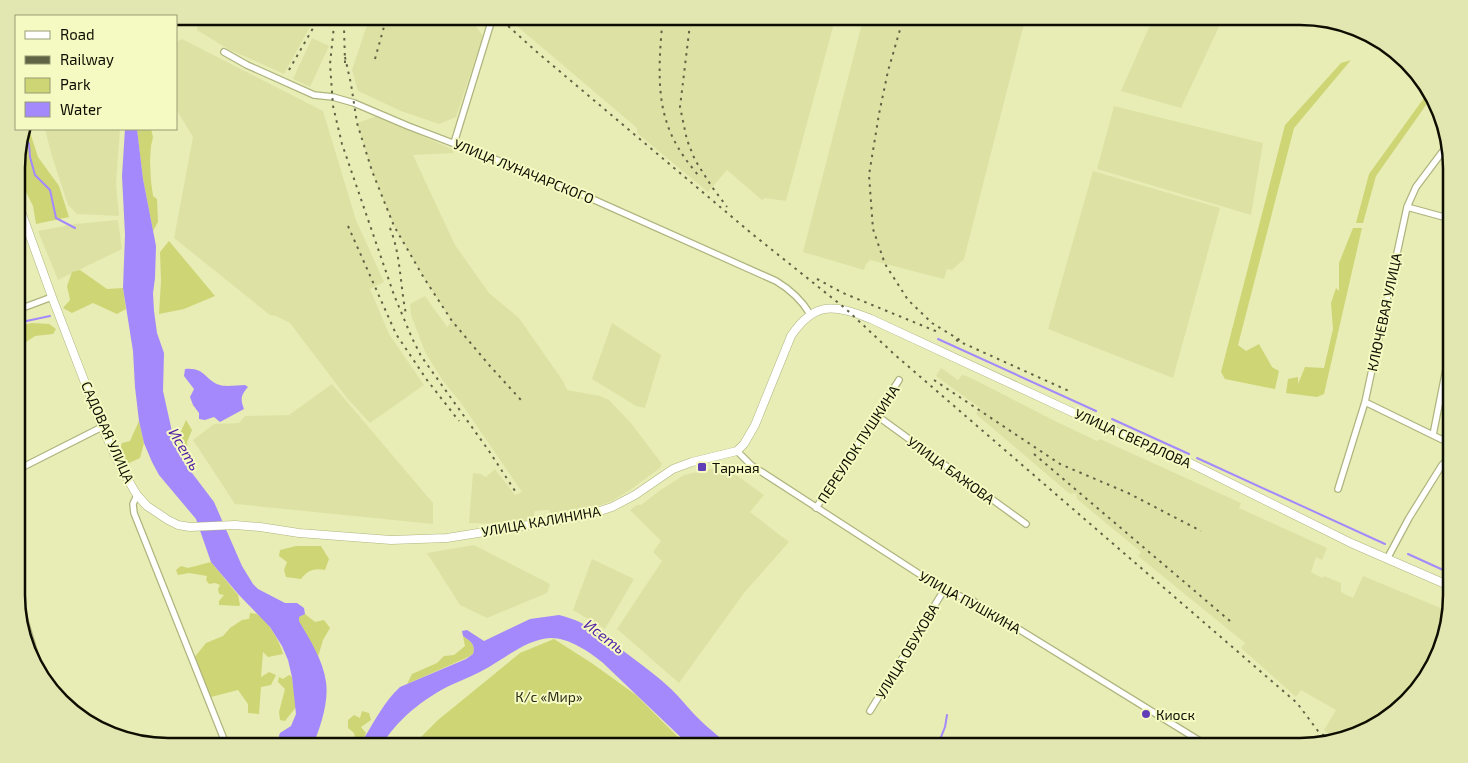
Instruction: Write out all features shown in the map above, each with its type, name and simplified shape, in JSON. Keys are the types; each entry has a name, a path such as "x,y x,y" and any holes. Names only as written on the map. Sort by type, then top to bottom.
{"main road":[{"name":"САДОВАЯ УЛИЦА","path":"25,222 102,427 121,468 137,494"},
{"name":"УЛИЦА СВЕРДЛОВА","path":"810,314 831,308 846,309 871,318 1100,425 1190,463 1387,559 1443,583"},
{"path":"737,451 744,444 756,425 791,336 799,323 810,314"},
{"name":"УЛИЦА КАЛИНИНА","path":"137,494 147,506 168,520 178,525 190,527 235,525 382,540 420,540 447,538 591,514 612,508 673,469 692,462 737,451"}],"street":[{"path":"454,142 491,25"},
{"name":"УЛИЦА ЛУНАЧАРСКОГО","path":"224,52 247,65 314,95 332,97 354,103 408,126 552,181 776,281 790,289 801,300 810,314"},
{"name":"КЛЮЧЕВАЯ УЛИЦА","path":"1338,489 1365,402 1407,207 1416,187 1442,152"},
{"path":"1407,207 1443,217"},
{"path":"25,307 52,298"},
{"name":"ПЕРЕУЛОК ПУШКИНА","path":"816,508 899,380"},
{"path":"1433,435 1443,384"},
{"path":"1365,402 1443,440"},
{"name":"УЛИЦА БАЖОВА","path":"876,415 1026,524"},
{"path":"25,466 102,427"},
{"name":"УЛИЦА ПУШКИНА","path":"737,451 751,465 944,590 973,601 1195,738"},
{"path":"1387,559 1409,518 1443,464"},
{"name":"САДОВАЯ УЛИЦА","path":"137,494 133,504 134,513 223,738"},
{"name":"УЛИЦА ОБУХОВА","path":"870,711 944,590"}],"shaded area":[{"path":"197,25 311,25 284,74 228,49 197,30"},
{"path":"367,25 475,25 483,36 456,117 439,124 401,111 358,91 352,70"},
{"path":"516,25 834,25 786,201 764,198 763,201 727,170 708,192 637,133 637,128"},
{"path":"862,25 1024,25 964,259 952,270 947,269 944,279 870,260 864,270 803,252"},
{"path":"1150,25 1220,25 1181,108 1121,91"},
{"path":"312,38 329,46 310,87 293,79"},
{"path":"182,39 323,111 356,220 384,282 370,289 389,334 424,385 370,423 347,398 290,323 270,315 174,238 193,137 178,112 178,41"},
{"path":"1114,106 1263,143 1251,215 1097,169"},
{"path":"377,116 454,150 453,153 413,155 455,245 489,293 519,318 563,381 567,390 600,396 609,400 631,423 662,464 660,468 612,501 581,512 558,517 552,515 549,510 544,510 534,511 534,519 511,524 469,523 473,473 486,477 495,469 515,495 522,492 461,403 443,381 425,352 411,315 410,304 425,296 447,327 452,321 394,226 372,171 357,123"},
{"path":"45,130 120,130 116,184 119,216 77,214 68,205"},
{"path":"1093,171 1220,208 1173,378 1048,329"},
{"path":"118,220 122,249 58,280 38,231 75,224"},
{"path":"612,323 661,355 645,408 636,406 592,379"},
{"path":"941,368 958,380 962,375 967,376 1097,441 1100,439 1241,503 1239,508 1327,548 1322,560 1316,557 1311,572 1322,578 1324,576 1341,583 1341,592 1353,598 1363,576 1442,609 1435,641 1419,675 1394,703 1380,714 1346,730 1329,735 1324,730 1336,710 1301,690 1296,697 1241,648 1245,643 1138,556 1141,552 1077,499 1076,493 1070,494 976,414 980,408 936,376"},
{"path":"332,384 433,503 433,524 235,504 193,440 214,424 239,423 245,416 289,415"},
{"path":"724,466 764,495 750,512 789,542 744,593 679,683 617,629 662,561 653,552 661,541 630,510 637,505 641,505 684,475"},
{"path":"474,545 550,584 547,593 487,618 460,605 427,553"},
{"path":"592,559 634,579 605,629 573,610"}],"green space":[{"path":"1351,60 1294,128 1238,345 1246,351 1259,344 1272,367 1279,371 1275,389 1225,379 1221,372 1285,125 1341,63"},
{"path":"1425,97 1427,103 1376,176 1363,223 1356,223 1369,174"},
{"path":"137,130 151,130 153,137 150,160 151,181 153,196 157,199 158,222 153,231 143,179"},
{"path":"30,132 38,157 59,186 69,217 36,224 33,206 25,190 25,158"},
{"path":"1353,228 1362,228 1324,394 1317,397 1286,393 1288,379 1298,377 1298,384 1305,367 1324,368 1333,329 1331,303 1336,288 1339,291 1339,263"},
{"path":"169,241 215,296 184,309 159,314 160,252"},
{"path":"80,270 107,289 123,288 126,309 117,314 93,303 72,313 63,308 70,300 67,286 72,272"},
{"path":"25,324 49,324 56,329 53,334 35,336 25,343"},
{"path":"186,420 192,430 187,442 188,454 186,465 175,445"},
{"path":"139,421 144,443 140,458 127,464 120,449 122,443 130,441"},
{"path":"296,546 321,546 329,559 325,570 312,570 301,579 286,577 284,570 287,562 279,556 280,550"},
{"path":"211,562 238,595 239,606 219,605 219,601 224,595 219,594 218,589 220,585 215,583 209,584 206,580 207,576 189,573 178,575 176,570 181,566 188,568"},
{"path":"250,613 257,614 266,622 277,639 283,654 268,657 263,652 261,677 269,672 276,675 271,685 261,687 259,714 248,713 248,704 238,690 211,697 193,659 206,643 223,636 230,628 242,620 249,619"},
{"path":"305,614 315,622 324,620 330,628 323,640 318,657 299,621 299,617"},
{"path":"463,636 473,645 473,654 407,684 412,674 437,663 444,656 454,655 465,646"},
{"name":"К/с «Мир»","path":"554,639 636,695 679,738 420,738 438,720 520,653"},
{"path":"289,675 292,677 296,707 285,721 280,720 279,712 285,689 278,682 279,677 283,679"},
{"path":"362,711 369,713 371,720 361,727 366,733 364,738 355,738 354,733 348,728 348,720 354,715 360,718"}],"water":[{"path":"125,130 137,130 143,179 156,246 153,293 157,333 164,353 163,391 175,445 186,465 214,502 242,566 253,584 258,589 285,603 297,603 304,608 305,614 299,617 299,621 319,658 327,690 323,715 316,738 279,738 280,733 291,726 296,714 292,677 282,646 270,627 211,562 196,519 159,475 144,443 139,421 133,351 123,288 125,235 122,176"},
{"path":"185,369 197,370 211,381 220,385 245,385 248,387 242,397 244,409 220,422 214,417 205,420 199,419 199,413 190,397 194,389 184,376"},
{"path":"559,615 590,627 648,669 721,738 682,738 602,662 565,640 551,638 534,641 484,670 431,696 403,719 386,738 364,738 384,706 400,687 466,659 473,654 473,645 463,636 462,631 467,630 484,641 530,619"}],"waterway":[{"path":"28,142 35,175 50,190 56,218 75,228"},
{"path":"25,321 50,316"},
{"path":"938,339 1096,411"},
{"path":"1112,419 1189,454"},
{"path":"1197,458 1385,544"},
{"path":"1408,554 1443,570"},
{"path":"941,738 947,715"}],"railway":[{"path":"289,70 315,25"},
{"path":"334,25 330,64 333,106 342,144 394,295 421,356 489,451 517,494"},
{"path":"344,25 345,63"},
{"path":"375,59 384,25"},
{"path":"507,25 751,233 846,309 894,354 1297,703 1318,731 1324,736"},
{"path":"662,25 660,82 663,108 675,143 699,176"},
{"path":"690,25 680,107 687,140 695,160 727,207"},
{"path":"901,25 888,71 869,175 873,229 885,264 908,300 932,323 963,342"},
{"path":"345,57 357,123 372,171 394,226 452,321 521,400"},
{"path":"348,226 396,334 427,380 459,421"},
{"path":"390,228 394,238 406,314"},
{"path":"817,279 843,293 938,332"},
{"path":"956,340 1069,391"},
{"path":"934,380 1060,464 1128,493 1201,531"},
{"path":"1034,454 1230,621"}],"place":[{"name":"Тарная","path":"702,467"},
{"name":"Киоск","path":"1146,714"}],"water label":[{"name":"Исеть","path":"185,449"},
{"name":"Исеть","path":"605,636"}]}
